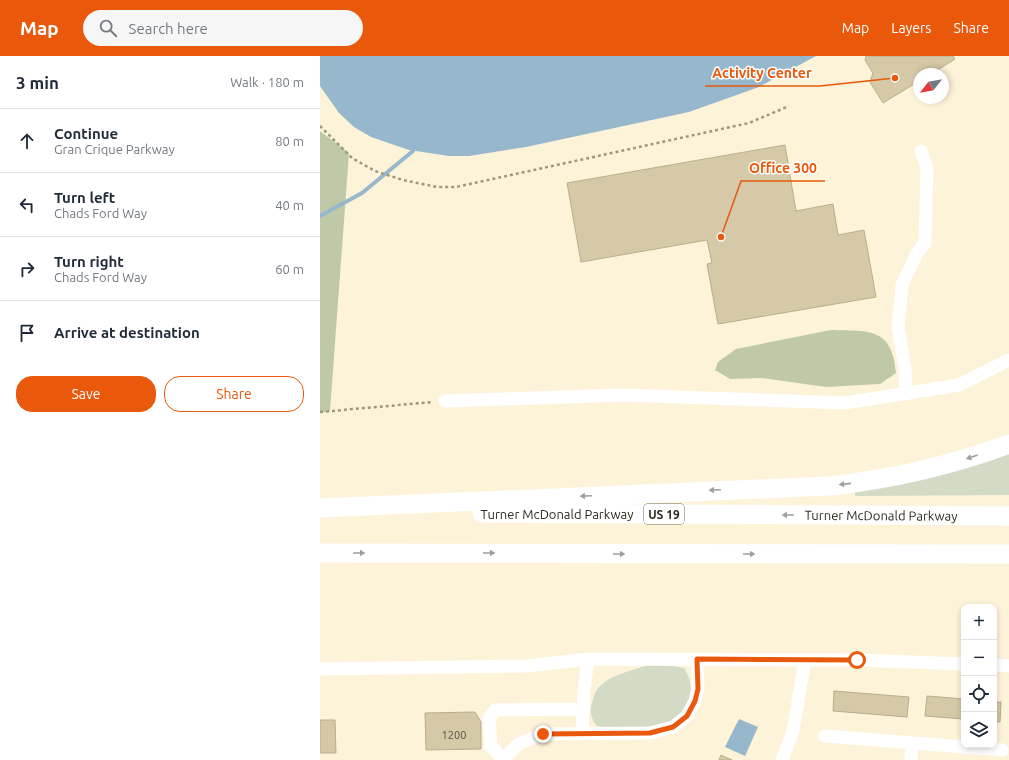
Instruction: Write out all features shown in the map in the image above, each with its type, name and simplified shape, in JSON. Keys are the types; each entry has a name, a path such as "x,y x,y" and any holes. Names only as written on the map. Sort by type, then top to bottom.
{"highway":[{"path":"320,508 830,486 868,482 934,468 1009,444"},
{"name":"Turner McDonald Parkway","path":"320,512 1009,516"},
{"path":"320,553 1009,554"},
{"path":"952,554 1009,563"}],"street":[{"path":"906,394 905,368 898,327 902,285 917,253 925,243 927,167 921,151"},
{"path":"445,402 622,395 845,403 959,385 1009,360"},
{"path":"320,669 528,666 588,659 637,658 961,664"},
{"path":"582,734 588,659"},
{"path":"583,709 495,710 489,719 491,746 502,759 520,743 543,734 650,733 673,727 687,716 695,701 698,689 697,659"},
{"path":"782,760 793,731 805,660"},
{"path":"997,665 1009,666"},
{"path":"825,736 1002,750"},
{"path":"911,760 912,743"}],"path":[{"path":"320,126 352,158 375,171 403,180 437,187 456,187 749,123 789,106"},
{"path":"320,412 445,402"}],"green space":[{"path":"320,131 349,153 330,411 320,413"},
{"path":"831,330 867,332 884,339 890,347 894,358 896,373 880,384 826,387 762,378 730,379 715,370 718,362 736,349"},
{"path":"1009,450 1009,495 855,496 855,490"},
{"path":"649,665 667,665 684,668 690,680 691,689 690,698 684,712 671,723 663,726 646,728 616,728 597,726 592,718 591,706 598,688 609,679"}],"water":[{"path":"320,56 816,56 759,87 689,112 526,147 469,156 449,156 409,150 371,137 354,127 339,113 320,86"},
{"path":"739,719 758,727 745,756 725,747"}],"building":[{"path":"866,56 953,56 955,59 941,68 913,68 913,85 883,103 870,82 873,73 865,60"},
{"path":"785,145 796,211 833,204 838,235 864,230 876,297 718,324 707,264 712,263 707,240 581,262 567,183"},
{"path":"834,691 909,697 907,717 833,711"},
{"path":"927,696 961,699 961,719 925,716"},
{"path":"997,702 1001,702 1000,722 997,722"},
{"path":"475,712 481,722 481,749 426,750 425,713"},
{"path":"320,720 335,720 336,753 320,753"},
{"path":"721,755 732,760 719,760"}],"waterway":[{"path":"320,216 362,193 413,151"}],"place":[{"name":"Activity Center","path":"895,78"},
{"name":"Office 300","path":"721,237"}],"route":[{"path":"543,734 650,733 663,731 673,727 687,716 695,701 698,689 697,659 857,660"}]}
